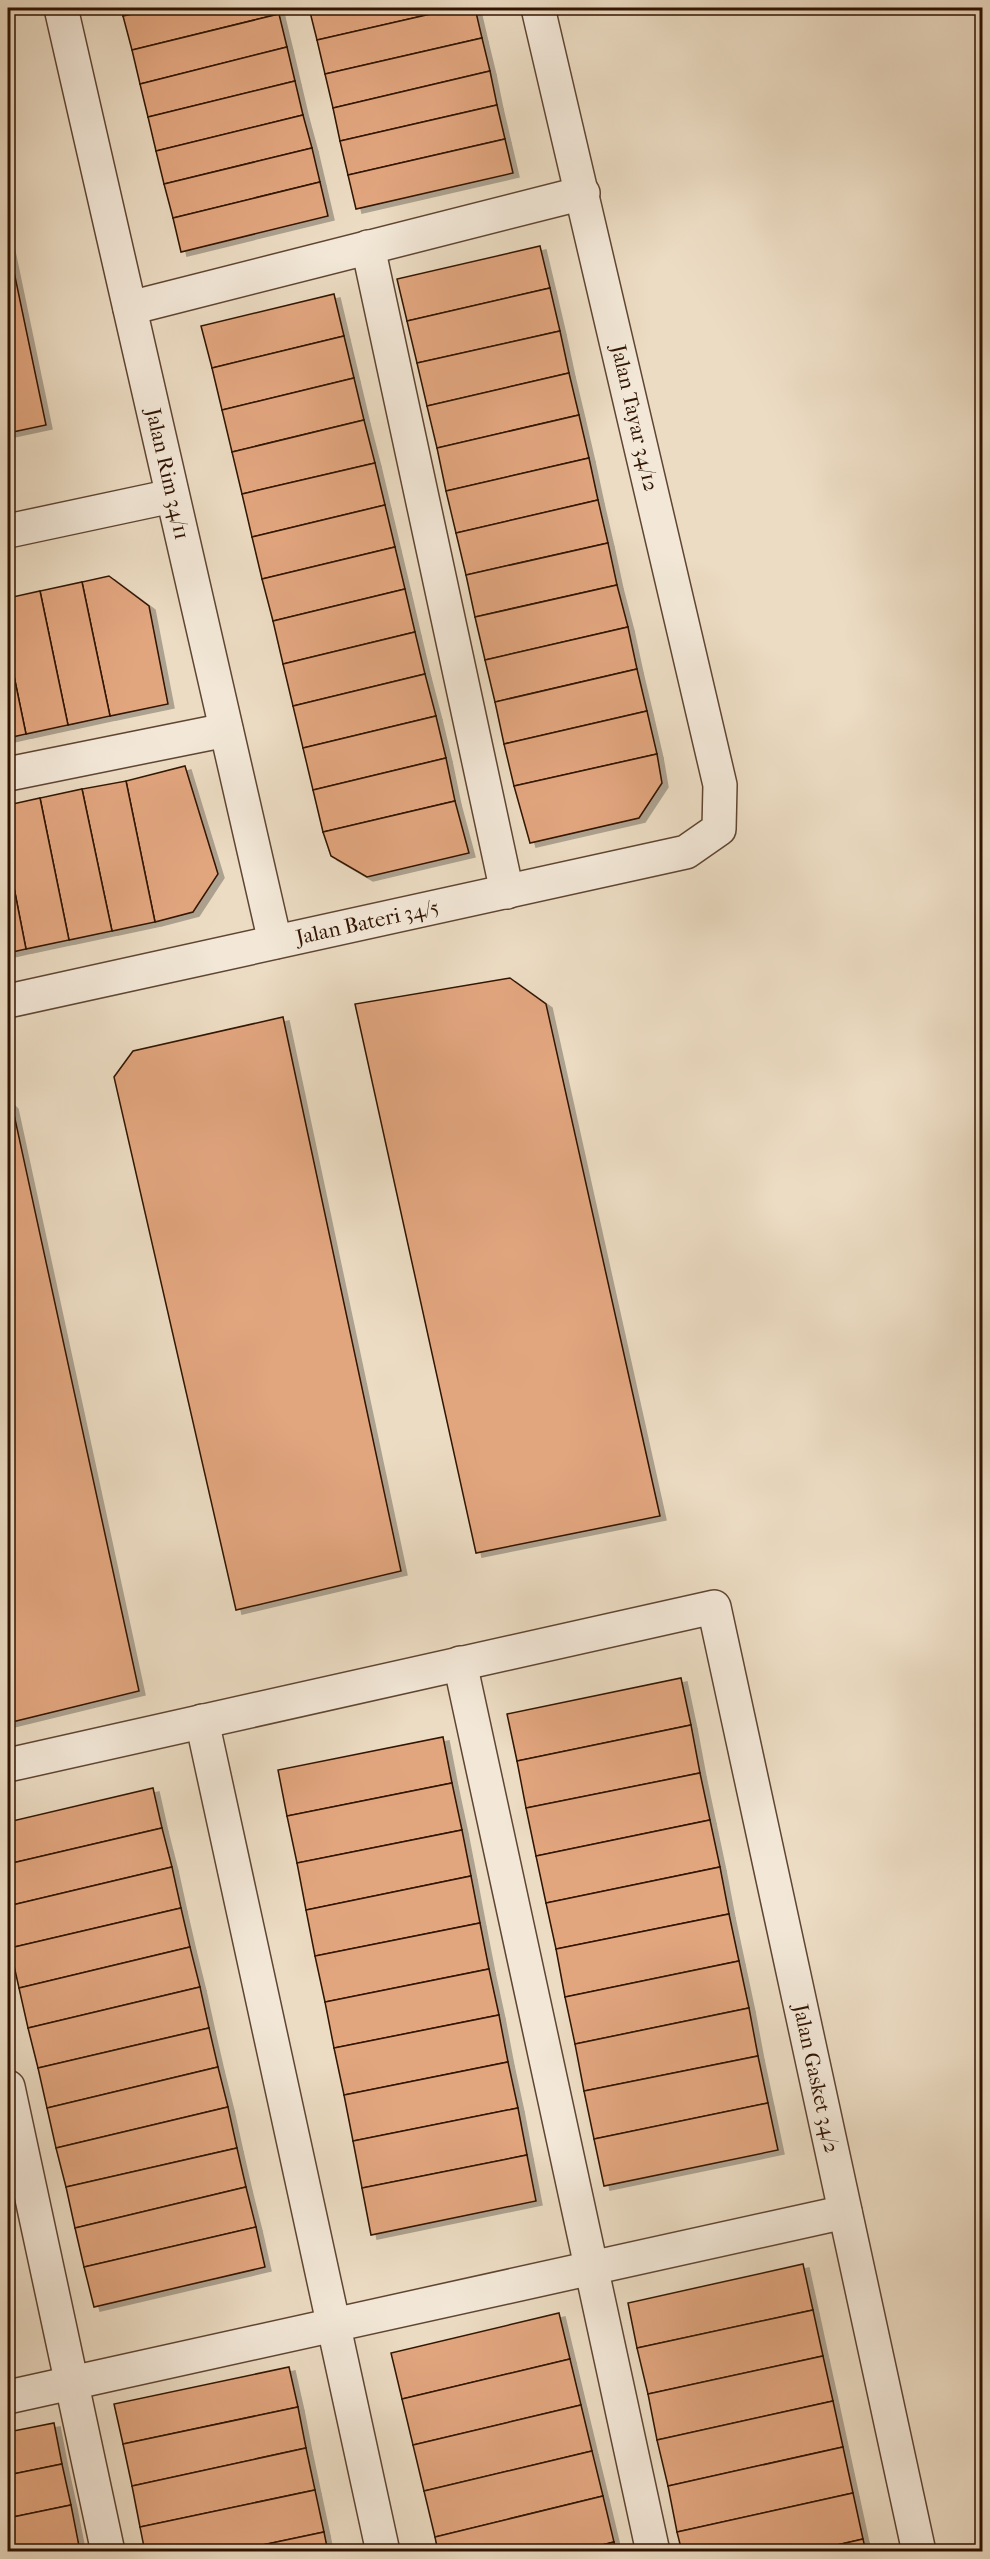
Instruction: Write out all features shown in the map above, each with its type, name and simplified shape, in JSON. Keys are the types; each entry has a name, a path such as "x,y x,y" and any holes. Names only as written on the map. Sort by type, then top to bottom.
{"street":[{"name":"Jalan Rim 34/11","path":"61,8 275,942"},
{"name":"Jalan Tayar 34/12","path":"538,8 720,785 719,829"},
{"path":"130,308 583,193"},
{"path":"368,248 507,892"},
{"path":"8,531 172,496"},
{"path":"8,774 226,730"},
{"name":"Jalan Bateri 34/5","path":"8,1001 686,852 719,829"},
{"name":"Jalan Gasket 34/2","path":"460,1663 714,1607 919,2552"},
{"path":"8,1765 460,1663 652,2552"},
{"path":"202,1721 383,2552"},
{"path":"8,2087 108,2552"},
{"path":"8,2397 845,2212"}],"building":[{"path":"121,8 160,8 123,16"},
{"path":"160,8 278,8 279,14 132,50 123,16"},
{"path":"309,8 457,8 317,40"},
{"path":"457,8 475,8 482,38 325,74 317,40"},
{"path":"279,14 287,47 140,84 132,50"},
{"path":"482,38 490,71 333,108 325,74"},
{"path":"287,47 295,81 148,117 140,84"},
{"path":"490,71 497,105 340,141 333,108"},
{"path":"295,81 303,115 156,151 148,117"},
{"path":"497,105 505,139 348,175 340,141"},
{"path":"303,115 312,148 164,184 156,151"},
{"path":"505,139 513,173 356,209 348,175"},
{"path":"312,148 320,182 173,218 164,184"},
{"path":"320,182 328,216 181,252 173,218"},
{"path":"8,243 46,425 8,433"},
{"path":"540,246 550,288 407,321 397,279"},
{"path":"550,288 560,331 417,363 407,321"},
{"path":"334,294 344,336 212,368 201,326"},
{"path":"560,331 569,373 427,406 417,363"},
{"path":"344,336 354,378 222,410 212,368"},
{"path":"569,373 579,415 437,448 427,406"},
{"path":"354,378 364,420 232,452 222,410"},
{"path":"579,415 589,458 446,491 437,448"},
{"path":"364,420 375,463 242,494 232,452"},
{"path":"589,458 598,500 456,533 446,491"},
{"path":"375,463 385,505 252,537 242,494"},
{"path":"598,500 608,543 466,575 456,533"},
{"path":"385,505 395,547 262,579 252,537"},
{"path":"608,543 617,585 475,617 466,575"},
{"path":"395,547 405,589 273,621 262,579"},
{"path":"109,576 149,606 168,704 110,716 82,582"},
{"path":"82,582 110,716 68,725 40,591"},
{"path":"617,585 628,627 485,660 475,617"},
{"path":"405,589 415,632 283,664 273,621"},
{"path":"40,591 68,725 26,734 8,647 8,598"},
{"path":"628,627 637,669 495,702 485,660"},
{"path":"415,632 425,674 293,706 283,664"},
{"path":"8,647 26,734 8,738"},
{"path":"637,669 647,711 504,744 495,702"},
{"path":"425,674 436,716 303,748 293,706"},
{"path":"647,711 657,754 514,786 504,744"},
{"path":"436,716 446,758 313,790 303,748"},
{"path":"657,754 662,783 639,818 530,843 514,786"},
{"path":"446,758 455,801 323,832 313,790"},
{"path":"185,766 218,874 193,912 155,922 126,781"},
{"path":"126,781 155,922 112,931 82,789"},
{"path":"82,789 112,931 69,940 40,798"},
{"path":"40,798 69,940 26,949 8,857 8,805"},
{"path":"455,801 469,853 367,877 331,856 323,832"},
{"path":"8,857 26,949 8,953"},
{"path":"510,978 546,1004 660,1516 476,1553 355,1004"},
{"path":"283,1017 401,1571 236,1610 114,1077 133,1051"},
{"path":"8,1101 12,1105 139,1691 8,1723"},
{"path":"681,1678 691,1725 517,1761 507,1714"},
{"path":"691,1725 700,1773 526,1808 517,1761"},
{"path":"443,1737 452,1783 287,1816 278,1770"},
{"path":"700,1773 710,1820 536,1856 526,1808"},
{"path":"452,1783 462,1830 297,1863 287,1816"},
{"path":"153,1788 162,1828 8,1864 8,1822"},
{"path":"710,1820 720,1867 546,1903 536,1856"},
{"path":"162,1828 172,1867 8,1906 8,1864"},
{"path":"462,1830 471,1876 306,1910 297,1863"},
{"path":"172,1867 181,1908 10,1948 8,1906"},
{"path":"720,1867 729,1914 556,1949 546,1903"},
{"path":"471,1876 480,1923 315,1956 306,1910"},
{"path":"181,1908 190,1947 19,1988 10,1948"},
{"path":"729,1914 739,1961 565,1997 556,1949"},
{"path":"480,1923 489,1969 325,2002 315,1956"},
{"path":"190,1947 200,1987 28,2028 19,1988"},
{"path":"739,1961 749,2008 575,2044 565,1997"},
{"path":"489,1969 499,2015 334,2048 325,2002"},
{"path":"200,1987 209,2028 38,2068 28,2028"},
{"path":"749,2008 758,2056 584,2091 575,2044"},
{"path":"499,2015 508,2062 344,2095 334,2048"},
{"path":"209,2028 218,2067 47,2108 38,2068"},
{"path":"758,2056 768,2103 594,2139 584,2091"},
{"path":"508,2062 518,2108 353,2141 344,2095"},
{"path":"218,2067 228,2107 56,2148 47,2108"},
{"path":"768,2103 778,2150 604,2186 594,2139"},
{"path":"228,2107 237,2148 66,2187 56,2148"},
{"path":"518,2108 527,2155 362,2188 353,2141"},
{"path":"237,2148 246,2187 75,2228 66,2187"},
{"path":"527,2155 536,2201 371,2235 362,2188"},
{"path":"246,2187 256,2227 84,2267 75,2228"},
{"path":"256,2227 265,2267 94,2307 84,2267"},
{"path":"803,2264 813,2310 637,2348 628,2303"},
{"path":"813,2310 823,2356 648,2394 637,2348"},
{"path":"559,2313 570,2359 402,2399 391,2353"},
{"path":"823,2356 833,2401 657,2440 648,2394"},
{"path":"570,2359 581,2405 413,2445 402,2399"},
{"path":"289,2367 298,2407 123,2444 114,2404"},
{"path":"833,2401 843,2447 668,2486 657,2440"},
{"path":"581,2405 592,2451 424,2491 413,2445"},
{"path":"298,2407 306,2448 132,2486 123,2444"},
{"path":"54,2423 62,2464 8,2475 8,2432"},
{"path":"843,2447 853,2493 677,2532 668,2486"},
{"path":"306,2448 315,2490 140,2527 132,2486"},
{"path":"592,2451 603,2496 435,2537 424,2491"},
{"path":"62,2464 71,2505 8,2518 8,2475"},
{"path":"315,2490 324,2532 229,2552 145,2552 140,2527"},
{"path":"853,2493 863,2539 807,2552 682,2552 677,2532"},
{"path":"603,2496 614,2542 575,2552 438,2552 435,2537"},
{"path":"71,2505 79,2546 52,2552 8,2552 8,2518"},
{"path":"324,2532 328,2552 229,2552"},
{"path":"863,2539 866,2552 807,2552"},
{"path":"614,2542 616,2552 575,2552"},
{"path":"79,2546 80,2552 52,2552"}]}
